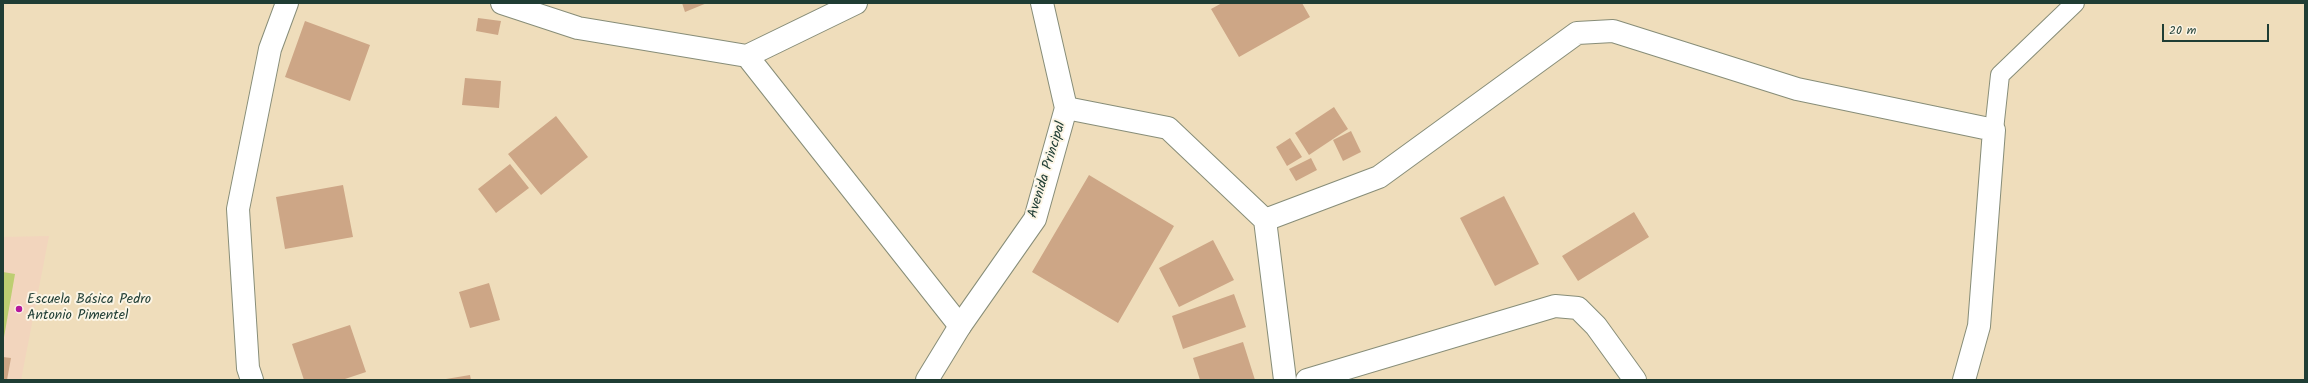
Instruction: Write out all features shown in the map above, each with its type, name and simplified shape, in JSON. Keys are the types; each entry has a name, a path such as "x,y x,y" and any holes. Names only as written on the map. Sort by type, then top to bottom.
{"street":[{"path":"252,380 248,368 238,209 270,49 287,3"},
{"path":"502,3 578,28 747,56 856,3"},
{"name":"Avenida Principal","path":"927,380 960,326 1035,219 1066,108 1042,3"},
{"path":"1265,220 1379,177 1577,33 1613,32 1797,89 1994,130 1979,326 1964,380"},
{"path":"747,56 960,326"},
{"path":"1066,108 1168,128 1265,220 1285,380"},
{"path":"1307,380 1555,306 1578,308 1596,326 1635,380"}],"lane":[{"path":"1994,130 2000,75 2076,3"}],"shaded area":[{"name":"Escuela Básica Pedro Antonio Pimentel","path":"49,236 21,380 3,380 3,237"}],"green space":[{"path":"3,272 15,274 3,343"}],"building":[{"path":"682,3 707,3 685,12"},
{"path":"1222,3 1302,3 1310,17 1239,57 1211,9"},
{"path":"478,18 501,21 498,35 476,31"},
{"path":"305,21 370,45 350,101 285,77"},
{"path":"465,78 501,81 499,108 462,105"},
{"path":"1334,107 1348,129 1309,155 1295,133"},
{"path":"556,116 588,157 541,195 508,154"},
{"path":"1351,131 1361,152 1343,161 1333,140"},
{"path":"1290,138 1302,157 1287,166 1276,147"},
{"path":"1311,158 1317,170 1296,181 1289,169"},
{"path":"510,164 529,188 496,213 478,189"},
{"path":"1089,175 1174,226 1118,323 1032,272"},
{"path":"343,185 353,237 285,249 276,197"},
{"path":"1504,196 1539,264 1495,286 1460,218"},
{"path":"1634,212 1649,237 1578,281 1562,256"},
{"path":"1213,240 1234,280 1179,307 1159,268"},
{"path":"489,283 500,320 470,328 459,292"},
{"path":"1234,294 1246,327 1183,349 1172,316"},
{"path":"350,325 366,372 342,380 304,380 292,344"},
{"path":"1243,342 1255,380 1200,380 1193,358"},
{"path":"3,357 11,358 7,380 3,380"},
{"path":"470,375 471,380 446,380 446,379"}],"place":[{"name":"Escuela Básica Pedro Antonio Pimentel","path":"19,309"}]}
